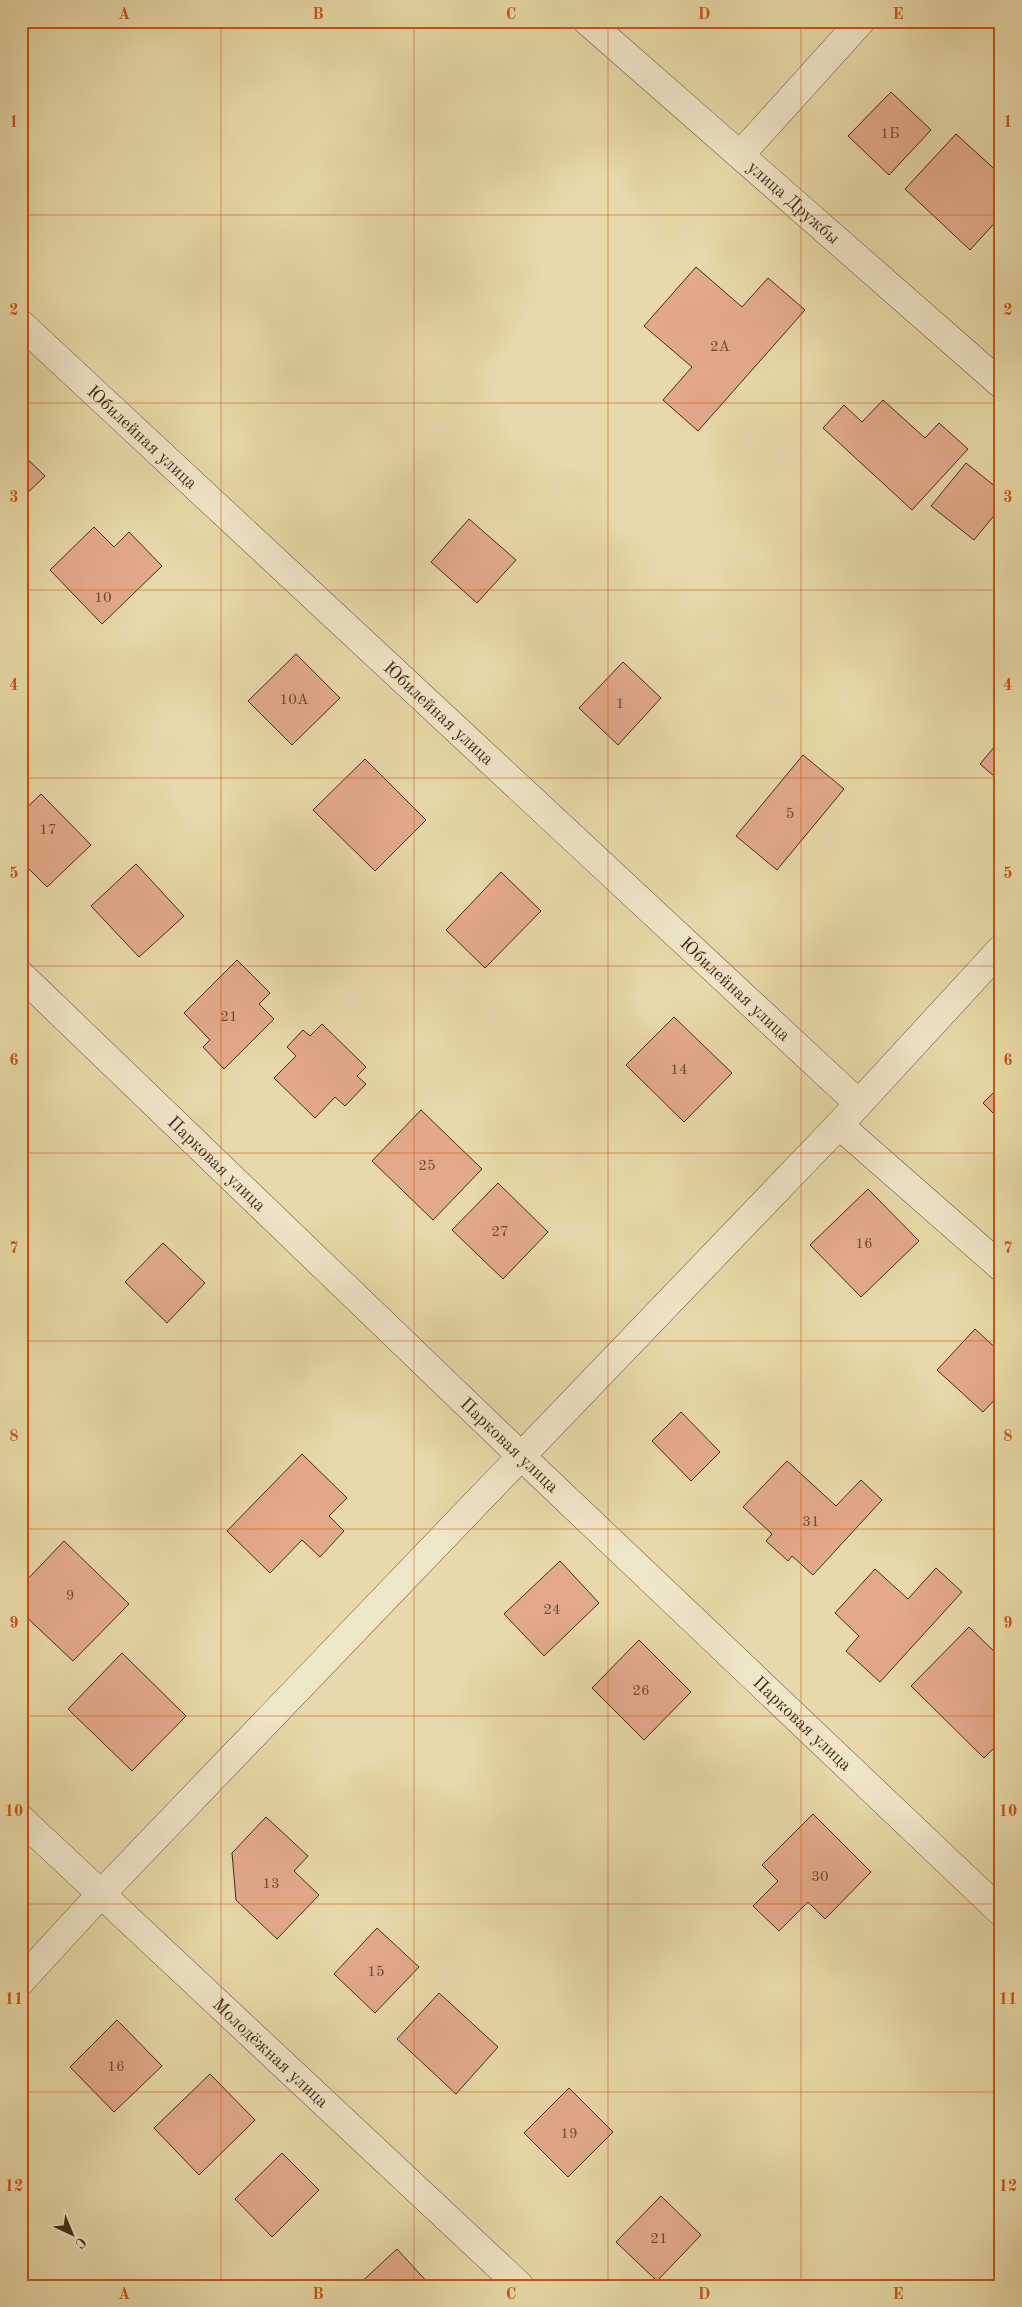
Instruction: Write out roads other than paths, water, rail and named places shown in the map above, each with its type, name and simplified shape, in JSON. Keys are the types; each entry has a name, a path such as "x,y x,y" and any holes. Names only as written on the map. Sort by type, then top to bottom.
{"street":[{"name":"улица Дружбы","path":"587,21 1001,384"},
{"path":"740,155 861,21"},
{"name":"Юбилейная улица","path":"21,324 858,1103"},
{"path":"21,1981 101,1894 839,1125 1001,949"},
{"name":"Парковая улица","path":"21,975 521,1456 1001,1912"},
{"path":"839,1125 1001,1266"},
{"name":"Молодёжная улица","path":"21,1819 520,2286"}]}
